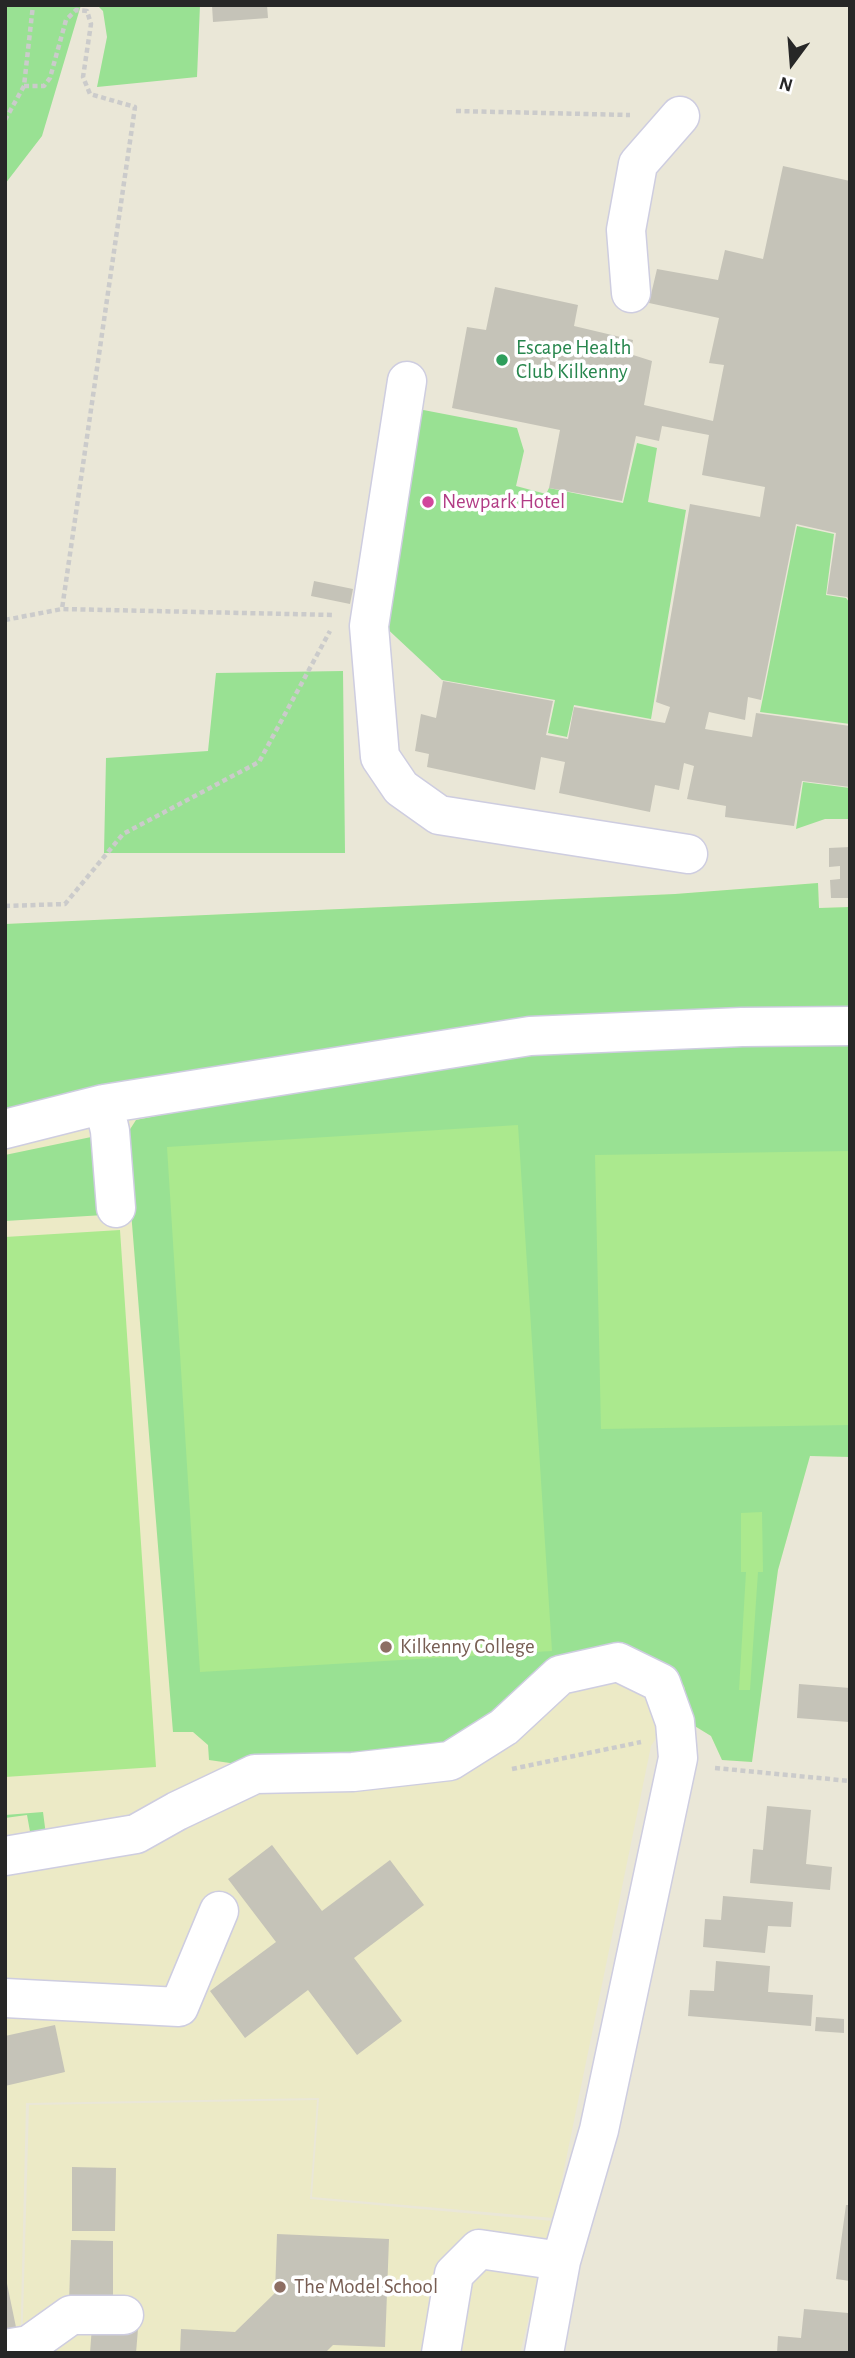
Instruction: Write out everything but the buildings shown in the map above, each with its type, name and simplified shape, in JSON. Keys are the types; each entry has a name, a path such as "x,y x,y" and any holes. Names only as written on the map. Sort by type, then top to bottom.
{"street":[{"path":"631,293 626,230 638,164 680,116"},
{"path":"407,381 369,626 380,757 401,788 439,815 688,854"},
{"path":"5,1129 104,1104 530,1036 741,1027 850,1026"},
{"path":"104,1104 110,1131 116,1208"},
{"path":"5,1856 136,1834 255,1774 353,1772 450,1761 504,1727 560,1675 618,1662 661,1683 675,1722 678,1758 599,2130 561,2261 544,2353"},
{"path":"5,1998 179,2007 219,1911"},
{"path":"441,2353 454,2274 479,2249 561,2261"},
{"path":"5,2348 29,2345 71,2315 124,2315"}],"path":[{"path":"5,120 24,86 33,5"},
{"path":"24,86 44,86 50,78 66,20 76,10 87,11 91,24 83,77 90,94 135,107 62,609"},
{"path":"456,111 680,116"},
{"path":"5,620 62,609 339,615 259,762 123,834 65,904 5,906"},
{"path":"505,1771 652,1739 678,1758 725,1770 850,1781"}],"shaded area":[{"name":"Kilkenny College","path":"818,883 819,908 850,907 850,1457 810,1456 778,1570 752,1762 722,1760 711,1736 693,1725 662,1729 651,1746 554,2218 312,2197 319,2098 26,2103 20,2353 5,2353 5,924 675,894"},
{"name":"The Model School","path":"317,2100 310,2199 553,2221 520,2353 22,2353 29,2105"}],"green space":[{"path":"5,5 81,5 42,136 5,184"},
{"path":"97,5 200,5 197,77 97,87 107,37 103,11"},
{"path":"413,408 517,428 524,451 516,486 546,494 549,488 623,503 637,443 657,448 648,502 686,510 651,719 574,705 567,737 548,733 555,700 442,680 381,623"},
{"path":"797,526 834,534 826,595 846,598 850,603 850,724 760,712"},
{"path":"343,671 345,853 104,853 106,758 208,751 216,673"},
{"path":"803,782 850,788 850,819 825,819 796,829"},
{"path":"818,883 819,908 850,907 850,1017 527,1026 5,1122 5,924 675,894"},
{"path":"850,1040 850,1457 810,1456 778,1570 752,1762 722,1760 711,1736 693,1725 684,1686 656,1662 609,1648 441,1752 237,1764 209,1760 208,1745 193,1732 173,1732 125,1137 136,1120 355,1076 529,1045"},
{"path":"518,1125 552,1651 200,1672 167,1147"},
{"path":"96,1136 104,1215 5,1221 5,1155"},
{"path":"850,1151 850,1425 601,1429 595,1155"},
{"path":"120,1230 156,1767 5,1777 5,1237"},
{"path":"762,1512 763,1572 758,1572 750,1690 739,1690 746,1572 741,1572 741,1513"},
{"path":"43,1812 46,1835 31,1837 27,1815 5,1818 5,1815"}],"place":[{"name":"Escape Health Club Kilkenny","path":"502,360"},
{"name":"Newpark Hotel","path":"428,502"},
{"name":"Kilkenny College","path":"386,1647"},
{"name":"The Model School","path":"280,2287"}]}
